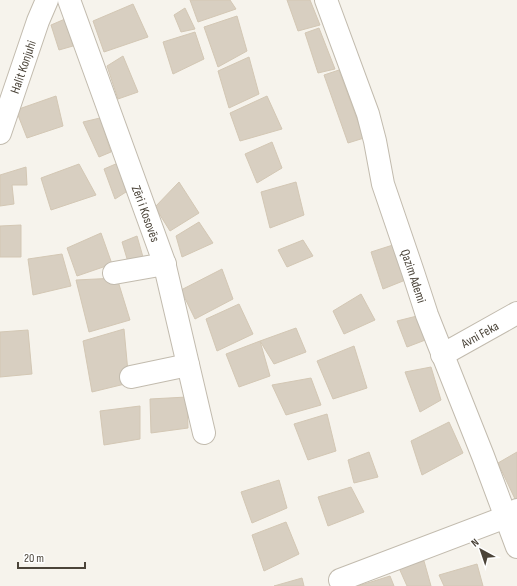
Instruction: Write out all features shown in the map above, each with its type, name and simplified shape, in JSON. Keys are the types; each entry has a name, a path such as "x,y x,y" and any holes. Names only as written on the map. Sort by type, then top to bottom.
{"street":[{"name":"Halit Konjuhi","path":"0,133 38,21 47,0"},
{"name":"Zëri i Kosovës","path":"69,0 166,269 204,433"},
{"name":"Qazim Ademi","path":"326,0 368,114 383,184 427,315 483,456 512,513 517,547"},
{"path":"116,277 166,269"},
{"name":"Avni Feka","path":"442,355 517,313"},
{"path":"131,377 188,365"},
{"path":"340,580 512,513"}],"building":[{"path":"190,0 230,0 236,9 198,22"},
{"path":"287,0 310,0 320,25 298,31"},
{"path":"133,4 148,37 104,52 93,21"},
{"path":"185,8 195,29 181,32 174,15"},
{"path":"237,16 247,51 218,67 204,27"},
{"path":"65,19 73,46 59,50 51,25"},
{"path":"319,28 335,69 318,73 305,33"},
{"path":"195,32 204,59 173,74 163,42"},
{"path":"123,56 138,92 118,99 107,66"},
{"path":"249,57 259,94 229,108 218,71"},
{"path":"339,70 364,138 348,143 324,75"},
{"path":"56,96 63,126 27,138 16,110"},
{"path":"267,96 282,129 240,141 230,113"},
{"path":"100,118 111,152 99,157 83,122"},
{"path":"272,142 282,168 257,183 245,154"},
{"path":"118,163 126,192 115,199 104,169"},
{"path":"79,164 96,195 51,210 41,178"},
{"path":"26,167 27,185 12,185 14,204 0,206 0,175"},
{"path":"179,182 199,213 170,231 155,207"},
{"path":"296,182 304,215 270,228 261,192"},
{"path":"199,222 213,243 182,257 176,236"},
{"path":"21,225 21,257 0,257 0,226"},
{"path":"101,233 112,264 77,276 67,248"},
{"path":"137,236 143,257 128,262 122,242"},
{"path":"303,240 313,256 287,267 278,250"},
{"path":"396,244 408,279 383,289 371,252"},
{"path":"62,254 71,286 33,295 28,259"},
{"path":"222,269 233,299 195,319 181,290"},
{"path":"117,278 130,320 89,332 76,280"},
{"path":"361,294 375,320 344,334 333,311"},
{"path":"239,304 253,334 217,351 206,319"},
{"path":"417,316 428,339 407,347 397,321"},
{"path":"296,328 306,352 274,364 260,341"},
{"path":"124,329 129,383 92,392 83,341"},
{"path":"28,330 32,374 0,377 0,332"},
{"path":"260,341 270,376 239,387 226,354"},
{"path":"354,346 367,388 333,399 317,361"},
{"path":"431,367 441,400 420,412 405,372"},
{"path":"311,378 321,405 286,415 272,385"},
{"path":"187,397 188,428 151,433 150,399"},
{"path":"140,406 140,439 104,445 100,411"},
{"path":"327,414 336,451 308,460 294,424"},
{"path":"449,422 463,453 422,475 411,441"},
{"path":"369,452 378,477 354,483 348,460"},
{"path":"517,452 517,498 515,499 498,463"},
{"path":"279,480 287,508 252,523 241,492"},
{"path":"351,487 364,512 328,526 318,497"},
{"path":"286,522 299,554 264,571 252,535"},
{"path":"424,561 431,586 407,586 399,568"},
{"path":"477,564 483,586 444,586 439,575"},
{"path":"390,576 394,586 358,586"},
{"path":"302,578 304,586 274,586"}]}
